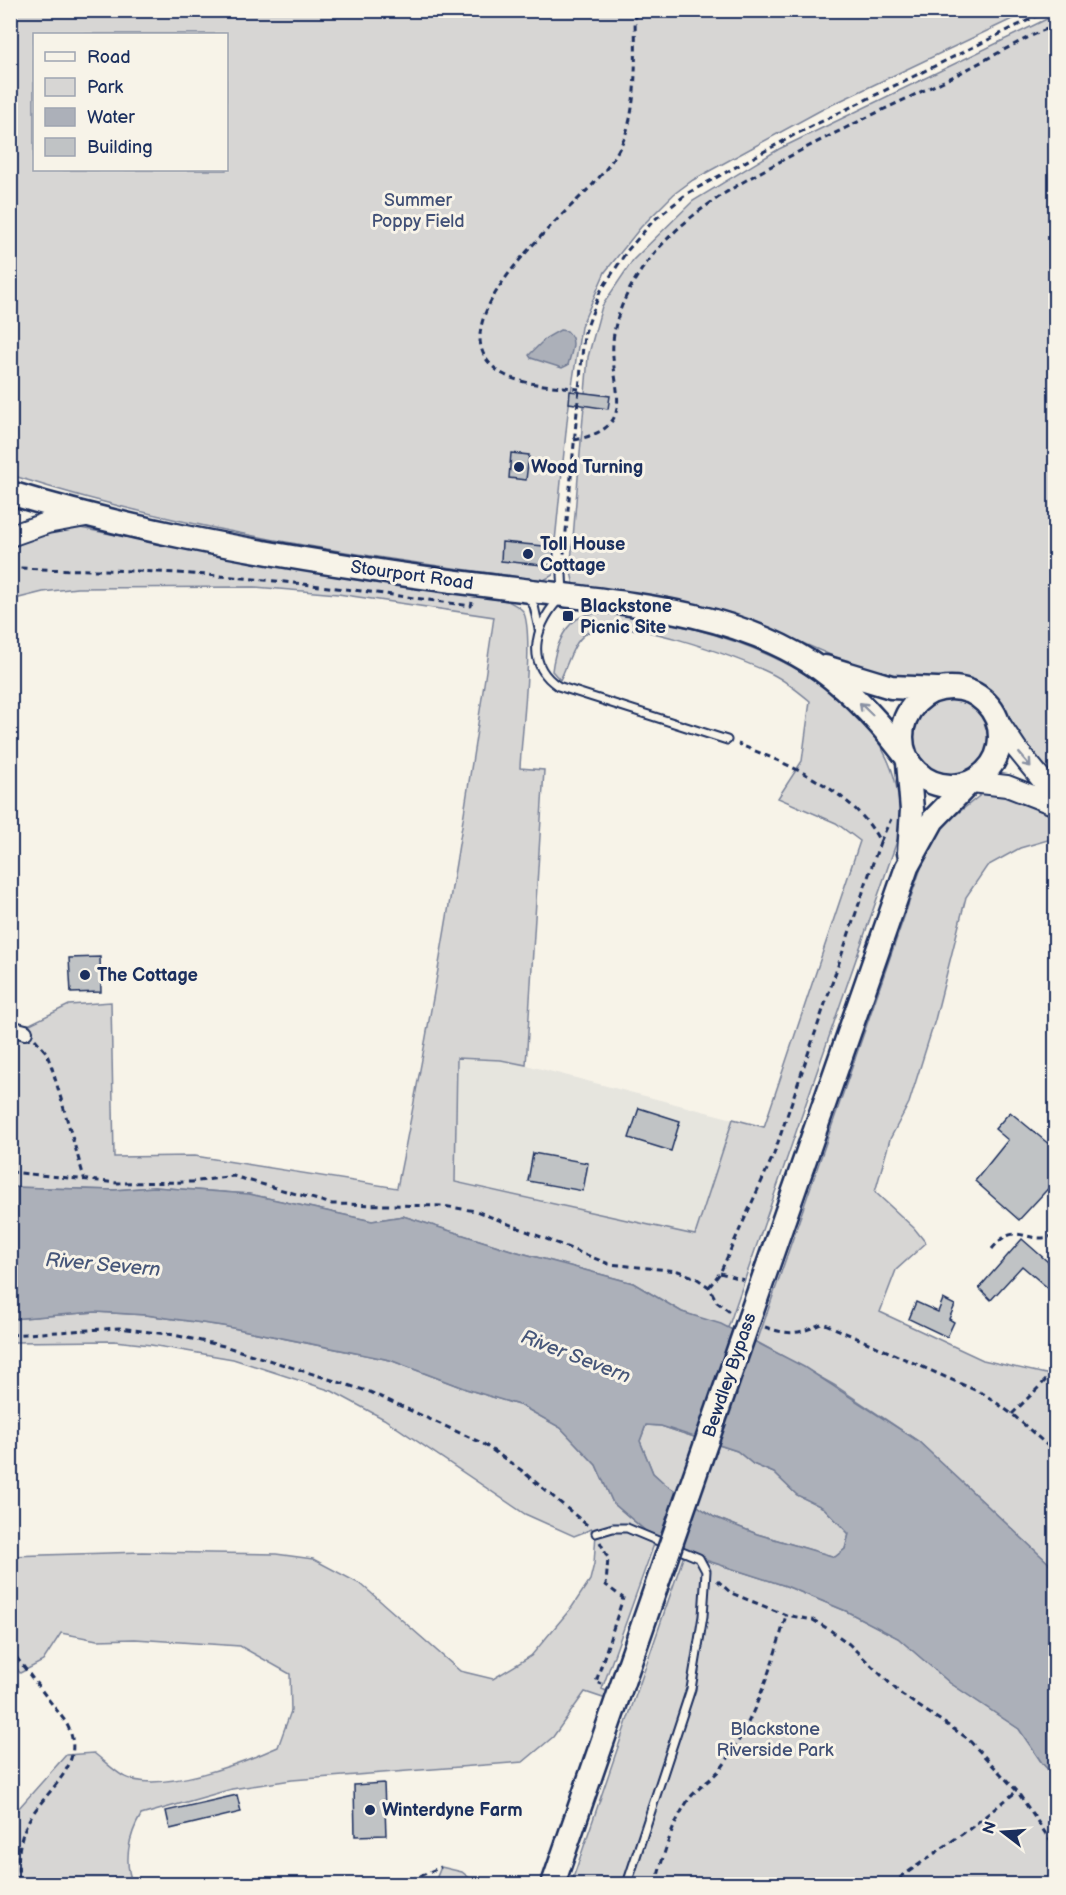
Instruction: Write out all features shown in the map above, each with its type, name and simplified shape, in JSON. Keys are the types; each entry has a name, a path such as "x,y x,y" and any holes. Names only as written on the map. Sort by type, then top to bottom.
{"highway":[{"name":"Stourport Road","path":"10,493 89,516 360,568 522,590 562,584 707,619 766,640 809,662 891,687 937,689"},
{"name":"Stourport Road","path":"809,662 868,711 906,758"},
{"path":"952,687 967,690 981,697 991,708 998,721 1001,737 998,753 991,767 970,783 944,786 929,782 917,773 906,758 902,730 906,717 919,700 937,689 952,687"},
{"name":"Bewdley Bypass","path":"906,758 912,810 907,867"},
{"name":"Bewdley Bypass","path":"553,1884 616,1682 655,1590 754,1285 907,867 933,820 970,783"}],"main road":[{"path":"10,536 47,523 89,516"},
{"path":"998,721 1016,748 1056,797"},
{"path":"970,783 1007,786 1056,805"}],"street":[{"path":"10,1028 25,1032"}],"lane":[{"path":"539,629 562,584"},
{"path":"522,590 534,606 539,629 537,664 545,678 558,686 727,740"},
{"path":"596,1533 613,1528 627,1528 699,1558 706,1571 703,1616 691,1689 627,1884"}],"path":[{"path":"579,389 517,380 502,374 489,363 480,336 484,315 493,294 528,250 595,182 622,144 631,117 635,10"},
{"path":"562,584 584,335 600,292 627,251 670,206 688,193 798,133 1048,10"},
{"path":"574,440 592,436 603,430 615,414 619,395 612,342 616,323 637,276 672,233 705,205 754,175 1056,25"},
{"path":"10,567 134,570 252,579 338,587 471,606 475,585"},
{"path":"709,1287 720,1273 774,1154 880,842 874,829 849,804 775,759 727,740"},
{"path":"25,1032 46,1052 85,1181"},
{"path":"10,1172 48,1174 85,1181 192,1182 232,1176 332,1204 454,1208 476,1211 609,1264 678,1271 696,1278 709,1287 717,1302 731,1314"},
{"path":"992,1249 1010,1233 1018,1232 1041,1240 1053,1236 1056,1238"},
{"path":"720,1273 754,1285"},
{"path":"764,1326 785,1334 802,1332 823,1323 984,1394 1012,1414 1056,1453"},
{"path":"10,1335 119,1328 174,1335 224,1346 370,1392 482,1443 521,1470 596,1533 608,1558 606,1586 623,1598 596,1682 616,1682"},
{"path":"1012,1414 1056,1370"},
{"path":"706,1571 731,1593 786,1615 813,1620 849,1644 902,1695 967,1737 1017,1791 1056,1849"},
{"path":"656,1884 664,1850 690,1799 724,1765 756,1704 771,1670 786,1615"},
{"path":"10,1649 65,1721 72,1733 73,1744 72,1759 27,1823 18,1847 19,1884"},
{"path":"891,1884 969,1830 1017,1791"},
{"path":"401,1884 441,1867"}],"shaded area":[{"path":"457,1058 501,1060 526,1065 733,1119 695,1235 455,1182"}],"green space":[{"name":"Summer Poppy Field","path":"10,11 1029,11 823,109 693,180 674,194 641,227 605,272 581,327 568,412 553,561 571,562 588,357 602,306 633,260 693,201 779,149 1055,15 1055,781 1018,735 1000,705 979,686 949,678 913,682 856,666 784,635 582,588 574,585 570,568 555,567 553,575 544,580 409,562 208,527 76,495 11,475"},
{"path":"75,527 218,555 508,601 523,611 528,641 528,662 520,768 544,770 526,1065 501,1060 457,1058 455,1182 695,1235 733,1119 764,1127 860,841 836,823 778,798 802,761 810,701 792,686 772,674 707,648 625,628 603,628 582,637 574,648 560,680 552,671 554,657 571,623 594,613 624,615 694,629 739,643 782,662 823,685 857,715 883,750 897,791 898,838 728,1328 682,1312 633,1283 514,1251 403,1216 372,1221 249,1194 154,1187 114,1190 11,1187 11,1023 30,1024 69,1005 111,1002 114,1157 195,1156 397,1188 450,903 494,617 338,594 255,587 77,588 43,592 11,600 11,543"},
{"path":"943,699 957,699 971,705 982,716 988,730 985,752 977,764 957,775 943,775 929,769 918,758 912,744 912,730 918,716 929,705"},
{"path":"983,793 1002,794 1029,803 1055,816 1055,838 1020,848 987,866 966,897 935,1020 909,1103 890,1139 875,1192 914,1228 926,1243 896,1270 880,1312 983,1360 1050,1375 1055,1370 1055,1569 918,1441 834,1385 757,1342 922,865 942,826"},
{"path":"95,1312 146,1315 223,1326 390,1360 466,1389 522,1406 561,1428 596,1465 613,1503 647,1532 657,1536 602,1689 609,1692 606,1699 585,1692 553,1737 523,1762 292,1780 232,1789 141,1815 133,1831 129,1849 128,1867 133,1884 11,1884 10,1818 66,1755 94,1753 123,1776 139,1781 157,1782 200,1775 278,1747 291,1711 290,1674 240,1646 135,1639 97,1640 61,1633 43,1661 20,1673 11,1661 10,1556 142,1552 276,1554 313,1559 362,1585 460,1671 493,1679 531,1656 572,1607 590,1580 594,1564 596,1533 592,1529 574,1536 525,1514 384,1419 332,1391 233,1359 151,1345 114,1341 11,1342 11,1319"},
{"path":"646,1425 661,1426 737,1451 753,1464 774,1473 797,1495 824,1508 849,1534 845,1549 835,1557 757,1534 714,1517 665,1484 653,1473 640,1441"},
{"name":"Blackstone Riverside Park","path":"686,1549 699,1558 786,1586 846,1611 898,1638 950,1683 1019,1729 1042,1763 1055,1777 1055,1884 571,1884"},
{"path":"441,1867 462,1872 477,1884 434,1884"}],"water":[{"path":"560,330 567,331 573,343 568,365 562,368 531,358 529,355 546,338"},
{"name":"River Severn","path":"11,1187 114,1190 154,1187 249,1194 372,1221 403,1216 514,1251 633,1283 682,1312 721,1324 804,1367 918,1441 1055,1569 1055,1777 1042,1763 1019,1729 950,1683 898,1638 846,1611 786,1586 699,1558 686,1549 647,1532 613,1503 596,1465 561,1428 522,1406 466,1389 390,1360 223,1326 146,1315 95,1312 11,1319","holes":["646,1425 661,1426 737,1451 753,1464 774,1473 797,1495 824,1508 849,1534 845,1549 835,1557 757,1534 714,1517 665,1484 653,1473 640,1441"]}],"building":[{"path":"570,391 610,396 608,409 569,403"},
{"name":"Wood Turning","path":"511,453 529,455 526,480 509,478"},
{"name":"Toll House Cottage","path":"502,542 554,547 553,566 501,561"},
{"name":"The Cottage","path":"100,957 101,992 71,993 69,958"},
{"path":"639,1108 680,1121 671,1151 629,1138"},
{"path":"1010,1112 1056,1150 1056,1180 1019,1220 975,1181 1008,1140 995,1129"},
{"path":"533,1153 588,1163 583,1191 528,1181"},
{"path":"1022,1239 1056,1269 1056,1295 1022,1266 991,1300 979,1288"},
{"path":"943,1299 955,1305 949,1319 954,1322 947,1337 909,1319 916,1302 938,1312"},
{"name":"Winterdyne Farm","path":"384,1783 386,1835 355,1836 354,1785"},
{"path":"237,1795 241,1812 170,1829 166,1811"}],"place":[{"name":"Wood Turning","path":"519,467"},
{"name":"Toll House Cottage","path":"528,554"},
{"name":"Blackstone Picnic Site","path":"568,616"},
{"name":"The Cottage","path":"85,975"},
{"name":"Winterdyne Farm","path":"370,1810"}]}
